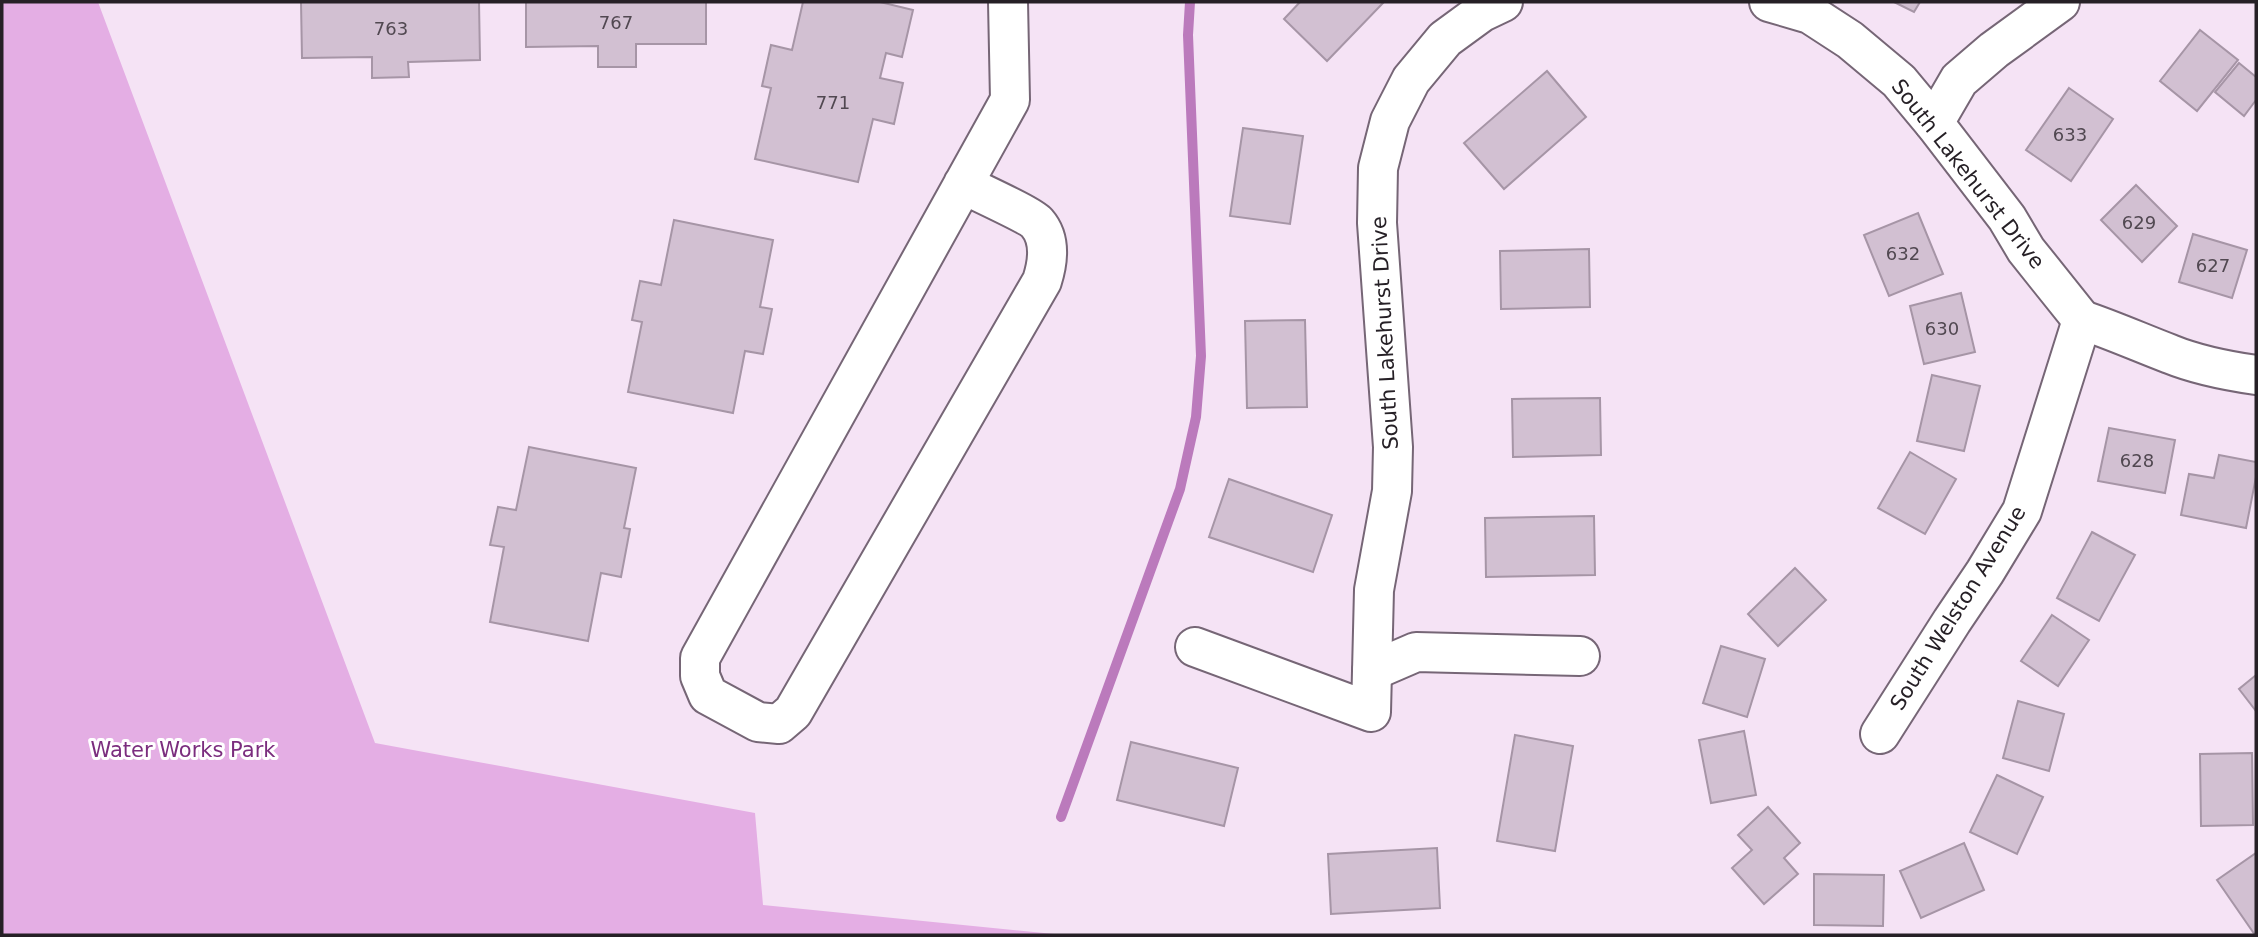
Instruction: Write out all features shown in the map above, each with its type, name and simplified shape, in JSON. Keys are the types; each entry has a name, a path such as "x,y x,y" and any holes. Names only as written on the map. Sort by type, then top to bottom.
{"street":[{"path":"963,184 1036,222 1045,240 1048,262 1042,281 793,712 779,724 758,722 708,695 700,676 700,657 963,184 1010,100 1008,2"},
{"name":"South Lakehurst Drive","path":"1195,647 1371,712 1374,590 1392,491 1377,223 1378,168 1390,121 1411,80 1445,40 1482,12 1503,2"},
{"name":"South Lakehurst Drive","path":"1769,2 1810,13 1850,40 1899,80 2007,218 2026,250 2082,320"},
{"path":"1934,123 1959,80 1994,50 2060,2"},
{"path":"2082,320 2119,332 2172,355 2229,371 2256,375"},
{"name":"South Welston Avenue","path":"1880,734 2022,511 2082,320"},
{"path":"1372,671 1416,652 1580,656"}],"green space":[{"name":"Water Works Park","path":"2,2 98,2 375,743 755,813 763,905 1064,935 2,935"}],"building":[{"path":"301,2 479,2 480,60 408,62 409,77 372,78 372,57 302,58"},
{"path":"526,2 706,2 706,44 636,44 636,67 598,67 598,46 526,47"},
{"path":"803,2 880,2 913,10 902,57 886,53 880,78 903,83 894,124 873,119 858,182 755,159 771,88 762,86 771,45 792,50"},
{"path":"1300,2 1384,2 1327,61 1284,19"},
{"path":"1894,2 1920,2 1914,12"},
{"path":"2200,30 2238,60 2197,111 2160,81"},
{"path":"2239,63 2256,77 2256,100 2244,116 2215,92"},
{"path":"1547,71 1586,117 1504,189 1464,143"},
{"path":"2069,88 2113,119 2071,181 2026,150"},
{"path":"1243,128 1303,136 1290,224 1230,216"},
{"path":"2136,185 2177,226 2142,262 2101,220"},
{"path":"1918,213 1943,274 1889,296 1864,235"},
{"path":"674,220 773,240 760,307 772,309 763,354 745,351 733,413 628,392 642,322 632,320 640,281 661,285"},
{"path":"2193,234 2247,250 2232,298 2179,282"},
{"path":"1589,249 1590,307 1501,309 1500,251"},
{"path":"1961,293 1975,352 1924,364 1910,306"},
{"path":"1305,320 1307,407 1247,408 1245,321"},
{"path":"1932,375 1980,386 1964,451 1917,441"},
{"path":"1600,398 1601,455 1513,457 1512,399"},
{"path":"2109,428 2175,440 2165,493 2098,481"},
{"path":"529,447 636,468 624,528 630,529 621,577 601,573 588,641 490,622 504,547 490,545 498,507 516,510"},
{"path":"1910,452 1956,479 1925,534 1878,508"},
{"path":"2219,455 2256,462 2256,477 2246,528 2181,515 2189,474 2214,478"},
{"path":"1229,479 1332,515 1313,572 1209,537"},
{"path":"1594,516 1595,575 1486,577 1485,518"},
{"path":"2092,532 2135,555 2099,621 2057,598"},
{"path":"1795,568 1826,600 1778,646 1748,614"},
{"path":"2052,615 2089,640 2058,686 2021,661"},
{"path":"1721,646 1765,659 1747,717 1703,703"},
{"path":"2256,675 2256,711 2239,689"},
{"path":"2018,701 2064,714 2049,771 2003,758"},
{"path":"1744,731 1756,795 1711,803 1699,740"},
{"path":"1515,735 1573,746 1555,851 1497,841"},
{"path":"1131,742 1238,768 1224,826 1117,800"},
{"path":"2252,753 2253,825 2201,826 2200,754"},
{"path":"1997,775 2043,797 2017,854 1970,832"},
{"path":"1768,807 1800,843 1784,858 1798,874 1764,904 1732,868 1752,850 1738,835"},
{"path":"1964,843 1984,890 1921,918 1900,871"},
{"path":"1437,848 1440,908 1331,914 1328,854"},
{"path":"2256,853 2256,935 2255,935 2217,880"},
{"path":"1814,874 1884,875 1883,926 1814,925"}],"waterway":[{"path":"1061,817 1180,489 1196,417 1201,356 1188,35 1190,2"}]}
